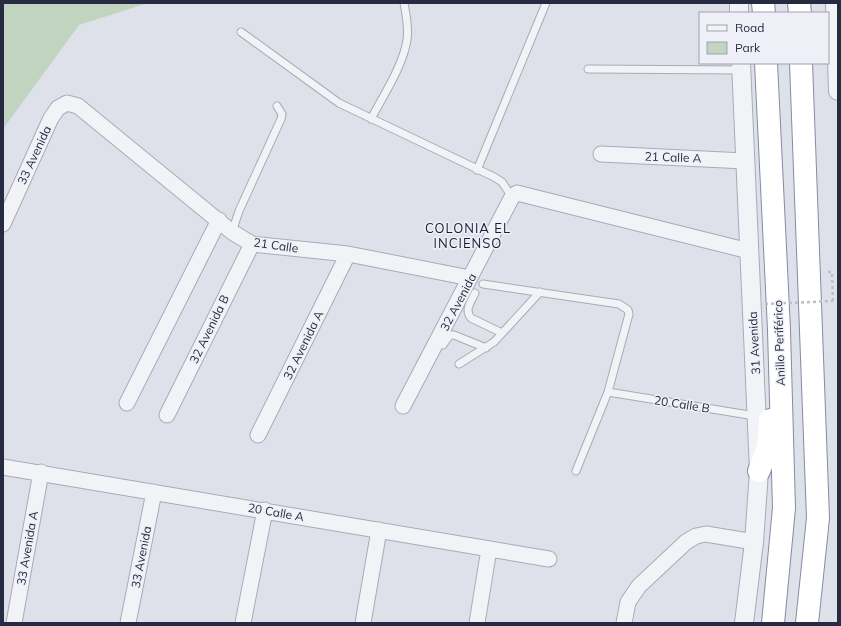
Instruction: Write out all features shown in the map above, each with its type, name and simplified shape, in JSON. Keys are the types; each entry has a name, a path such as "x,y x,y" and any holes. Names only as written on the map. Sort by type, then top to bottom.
{"highway":[{"name":"Anillo Periférico","path":"766,64 780,368 784,508 773,623"},
{"path":"802,64 818,518 807,623"},
{"path":"759,471 768,447 772,400 780,368"}],"street":[{"path":"836,10 838,90"},
{"name":"31 Avenida","path":"741,67 759,471 754,542 744,623"},
{"name":"33 Avenida","path":"3,224 51,118 58,108 67,102 78,106"},
{"name":"21 Calle","path":"78,106 232,232 252,244 348,254 476,285"},
{"name":"21 Calle A","path":"601,154 745,161"},
{"path":"512,198 517,193 523,194 749,250"},
{"name":"32 Avenida","path":"402,406 476,285 512,198"},
{"path":"127,404 219,220"},
{"name":"32 Avenida B","path":"167,415 252,244"},
{"name":"32 Avenida A","path":"258,435 348,254"},
{"name":"20 Calle A","path":"3,466 549,559"},
{"name":"33 Avenida A","path":"14,623 41,472"},
{"name":"33 Avenida","path":"128,623 154,492"},
{"path":"244,623 265,510"},
{"path":"363,623 378,530"},
{"path":"624,623 628,602 640,586 691,539 706,534 754,542"},
{"path":"477,623 489,548"}],"lane":[{"path":"371,119 399,64 407,41 408,27 404,3"},
{"path":"477,170 546,3"},
{"path":"241,32 340,103 502,182 512,198"},
{"path":"588,69 741,67"},
{"path":"232,232 239,211 281,119 282,114 277,106"},
{"path":"502,333 471,318 468,314 467,310 476,285 540,292 619,304 628,310 629,314 608,392 576,471"},
{"path":"459,364 486,348 540,292"},
{"path":"443,345 450,335 454,335 486,348"},
{"name":"20 Calle B","path":"608,392 757,416"}],"path":[{"path":"765,304 833,301 832,272"}],"green space":[{"path":"3,3 148,3 79,25 3,129"}],"district":[{"name":"COLONIA EL INCIENSO","path":"468,236"}]}
